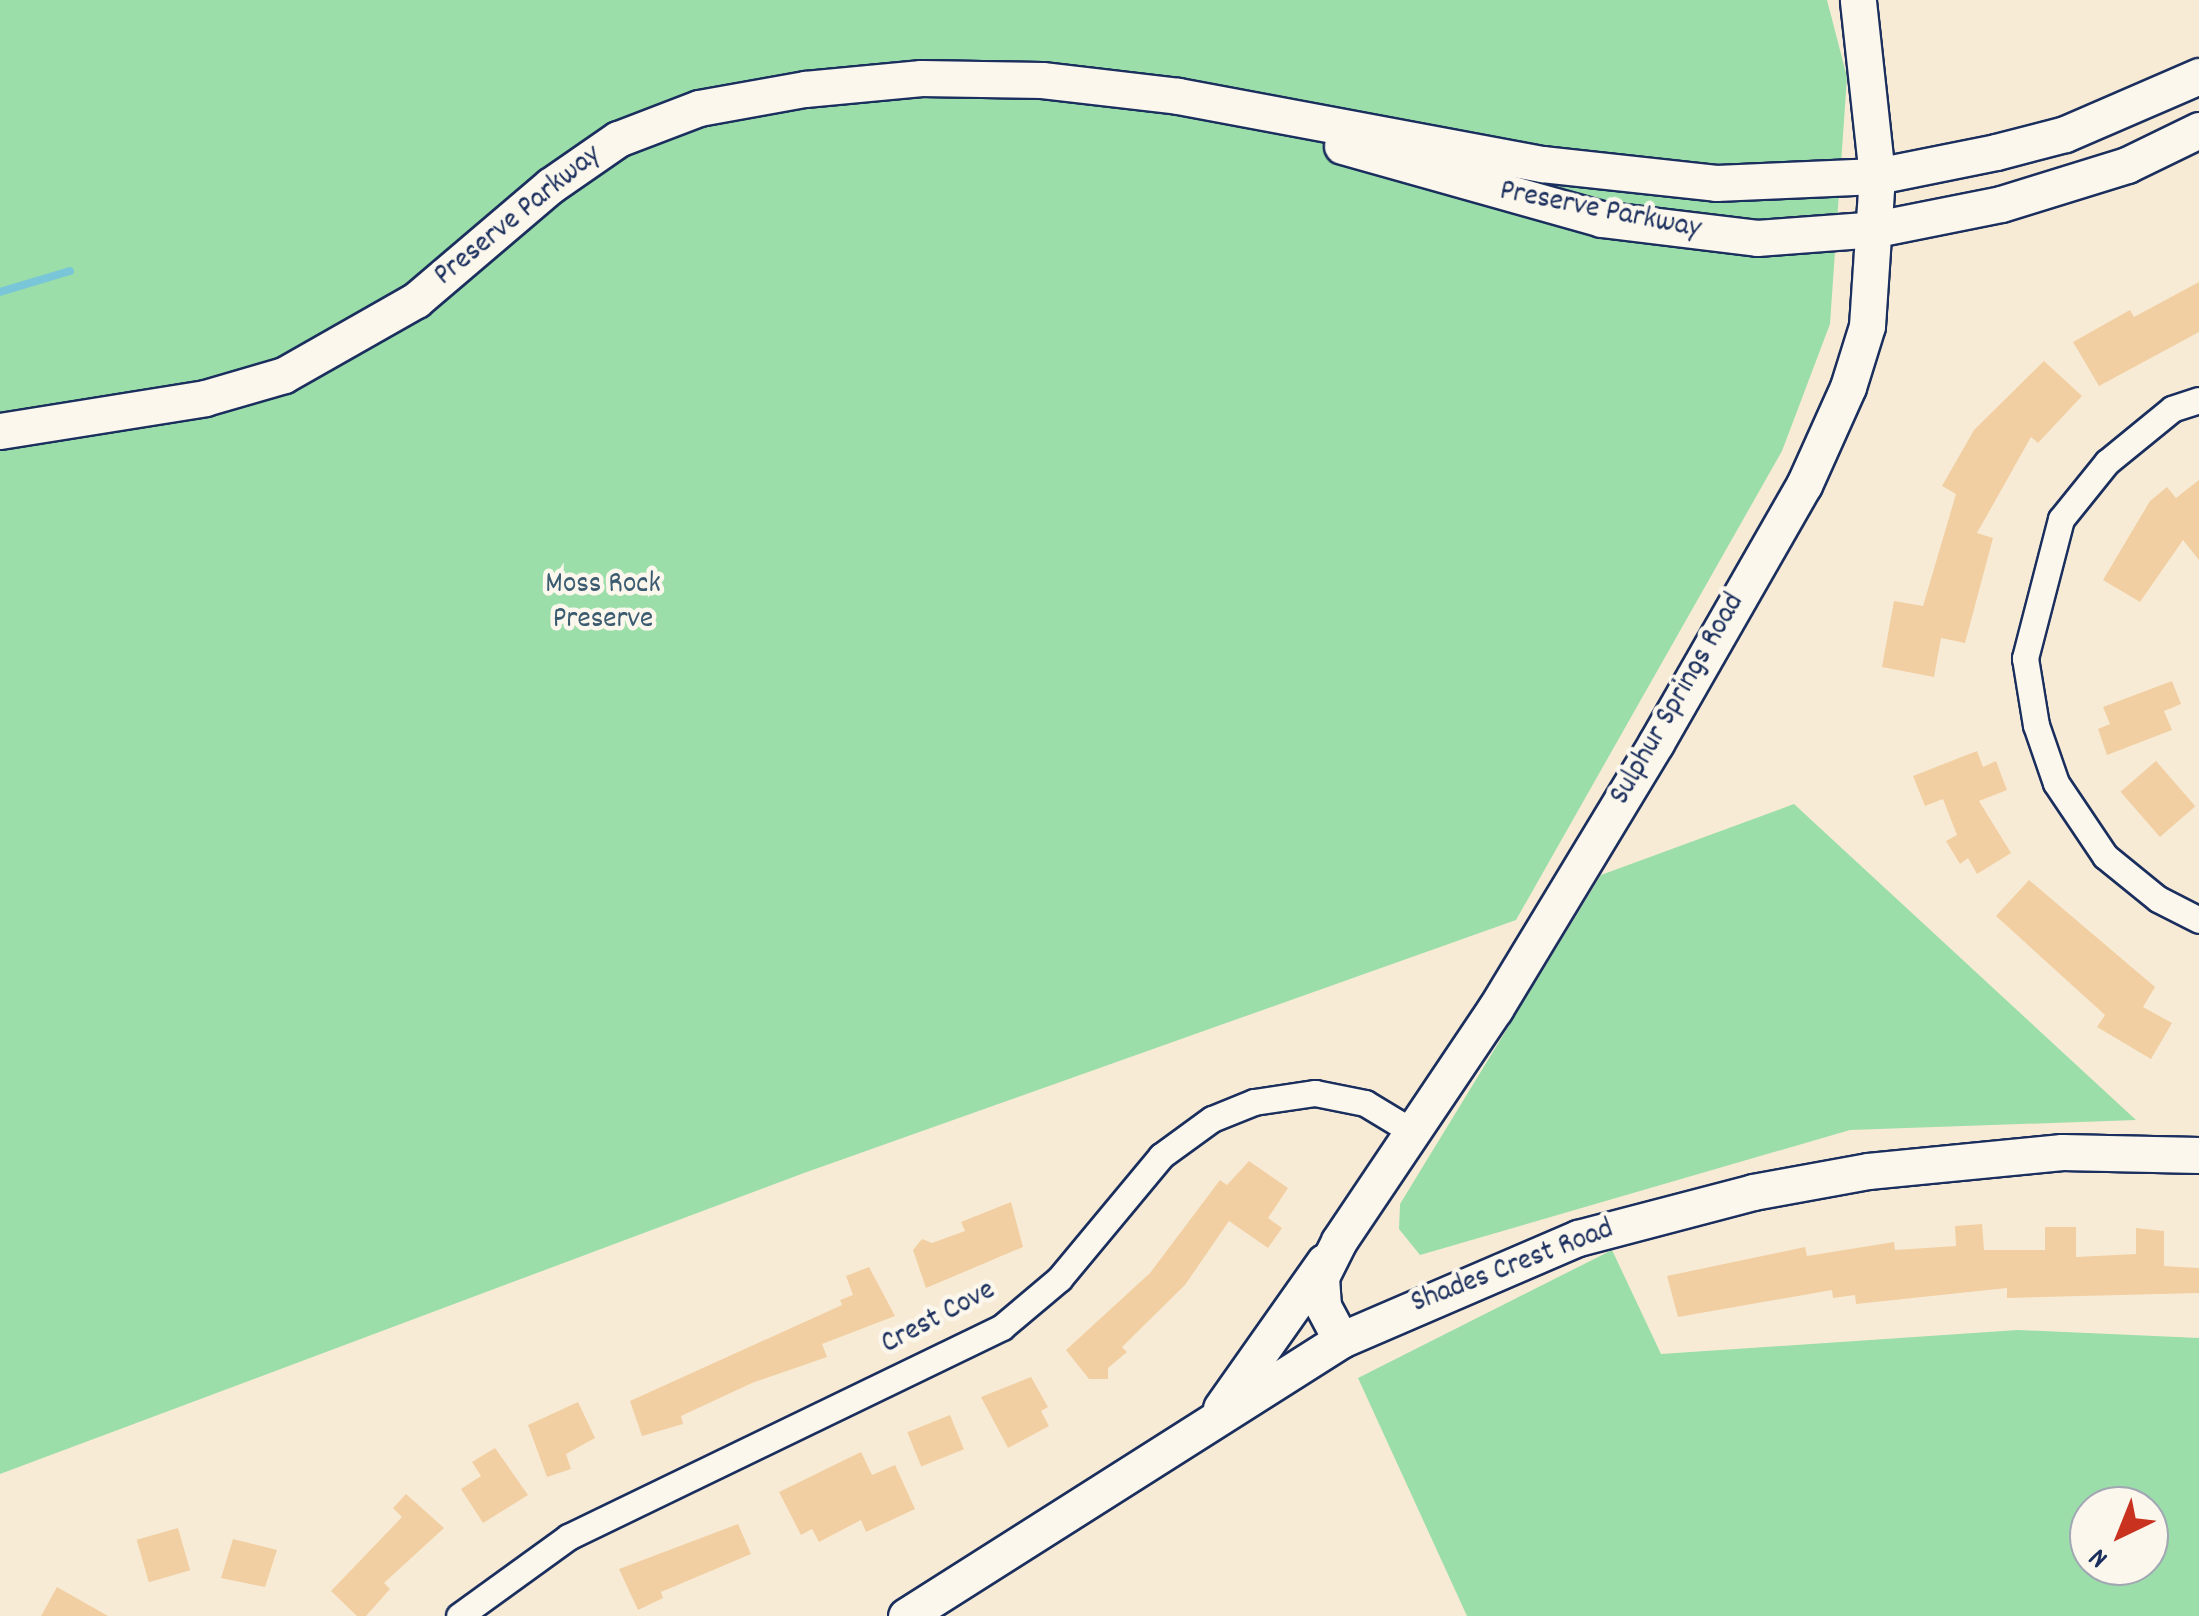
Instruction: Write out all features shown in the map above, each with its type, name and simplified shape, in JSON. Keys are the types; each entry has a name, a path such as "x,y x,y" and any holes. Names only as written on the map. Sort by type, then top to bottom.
{"street":[{"name":"Sulphur Springs Road","path":"1340,1340 1323,1306 1320,1276 1566,893 1804,485 1867,326 1877,176 1858,0"},
{"name":"Preserve Parkway","path":"0,431 205,398 284,375 416,300 550,186 618,139 699,108 921,78 1042,80 1178,96 1542,164 1672,180 1877,176 2065,134 2199,76"},
{"name":"Preserve Parkway","path":"1178,96 1600,219 1757,238 1876,229 2001,204 2127,165 2199,130"},
{"path":"2199,400 2172,409 2107,462 2061,519 2025,658 2036,726 2056,783 2105,856 2158,899 2199,920"},
{"name":"Crest Cove","path":"458,1616 568,1537 1002,1326 1059,1280 1161,1156 1212,1119 1268,1099 1315,1093 1365,1103 1414,1132"},
{"name":"Shades Crest Road","path":"906,1616 1340,1340 1578,1238 1752,1192 1959,1160 2062,1152 2199,1155"},
{"path":"1213,1419 1339,1241"}],"green space":[{"name":"Moss Rock Preserve","path":"0,0 1827,0 1847,77 1830,324 1782,451 1516,920 804,1173 0,1474"},
{"path":"1794,804 2136,1120 1850,1130 1420,1255 1399,1229 1400,1204 1601,875"},
{"path":"1612,1250 1661,1354 2018,1330 2199,1338 2199,1616 1467,1616 1358,1378"}],"building":[{"path":"2199,282 2199,332 2099,386 2073,342 2130,310 2134,317"},
{"path":"2044,361 2082,396 2038,443 2031,437 1977,533 1993,538 1965,643 1941,638 1934,677 1882,667 1894,601 1923,606 1956,494 1942,486 1974,430"},
{"path":"2199,480 2199,560 2183,540 2140,602 2103,580 2150,501 2167,487 2176,498"},
{"path":"2172,681 2181,704 2164,711 2172,730 2107,755 2098,729 2110,724 2103,707"},
{"path":"1977,751 1983,767 1996,761 2007,790 1979,801 2011,853 1977,874 1968,858 1960,864 1946,841 1957,835 1943,799 1925,806 1913,776"},
{"path":"2156,761 2195,806 2160,837 2121,792"},
{"path":"2029,880 2155,987 2143,1007 2172,1023 2151,1059 2097,1027 2105,1015 1996,916"},
{"path":"1249,1161 1288,1188 1268,1218 1282,1228 1268,1248 1229,1221 1185,1285 1122,1347 1127,1352 1108,1368 1108,1379 1089,1379 1066,1350 1150,1273 1220,1180 1227,1185"},
{"path":"1011,1202 1023,1247 926,1288 913,1250 922,1239 932,1243 965,1231 961,1222"},
{"path":"1982,1224 1984,1250 2045,1250 2045,1227 2076,1227 2076,1257 2136,1254 2136,1228 2164,1231 2164,1266 2199,1268 2199,1293 2007,1298 2007,1288 1856,1304 1855,1295 1833,1298 1832,1290 1678,1317 1667,1276 1805,1247 1807,1256 1894,1242 1895,1250 1956,1246 1955,1226"},
{"path":"869,1267 895,1316 822,1344 827,1357 752,1383 681,1416 683,1424 642,1436 630,1401 842,1305 840,1300 853,1295 846,1276"},
{"path":"1031,1377 1048,1407 1041,1411 1049,1426 1008,1448 981,1397"},
{"path":"578,1402 595,1438 566,1454 571,1469 547,1477 528,1425"},
{"path":"950,1415 964,1449 921,1467 907,1432"},
{"path":"495,1448 528,1495 483,1523 461,1489 481,1476 472,1462"},
{"path":"861,1452 872,1475 895,1465 915,1509 866,1532 861,1520 819,1542 812,1529 801,1535 779,1492"},
{"path":"406,1494 444,1528 384,1583 390,1589 366,1616 357,1616 331,1591 402,1517 393,1508"},
{"path":"738,1524 751,1554 661,1592 663,1598 638,1610 619,1569"},
{"path":"178,1528 190,1570 149,1582 137,1540"},
{"path":"233,1539 277,1550 265,1587 221,1578"},
{"path":"57,1587 108,1616 41,1616"}],"waterway":[{"path":"0,292 70,271"}]}
